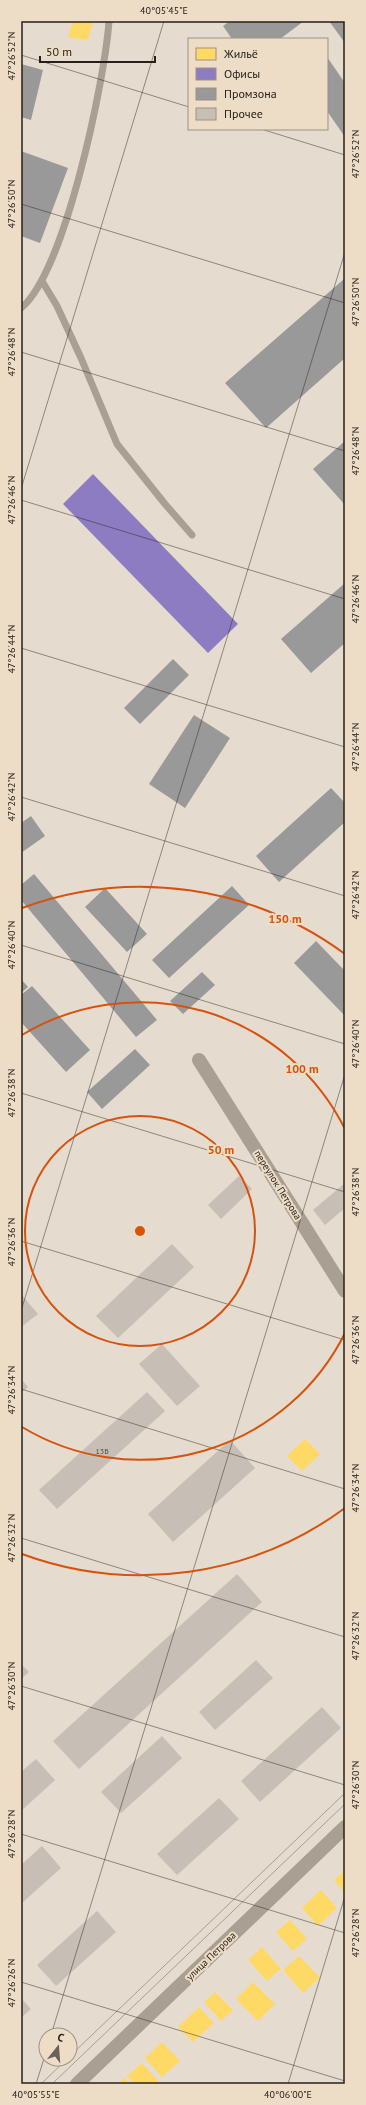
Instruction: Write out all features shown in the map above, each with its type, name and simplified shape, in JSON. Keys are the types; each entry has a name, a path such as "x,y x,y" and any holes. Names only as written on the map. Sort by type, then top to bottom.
{"street":[{"name":"переулок Петрова","path":"199,1060 345,1291"},
{"name":"улица Петрова","path":"77,2084 345,1827"}],"lane":[{"path":"21,308 42,281 69,216 90,127 109,21"},
{"path":"42,281 57,306 78,351 117,444 192,535"}],"building: Жильё":[{"path":"73,21 93,21 88,40 68,37"},
{"path":"305,1439 320,1454 302,1471 287,1456"},
{"path":"345,1870 345,1893 334,1880"},
{"path":"321,1890 337,1908 318,1926 302,1908"},
{"path":"290,1920 307,1939 293,1951 276,1932"},
{"path":"262,1947 281,1969 267,1981 248,1960"},
{"path":"299,1956 320,1978 303,1993 283,1970"},
{"path":"253,1982 275,2004 258,2021 236,1999"},
{"path":"215,1992 233,2010 221,2021 204,2002"},
{"path":"199,2007 214,2023 193,2042 178,2027"},
{"path":"162,2042 180,2061 162,2077 145,2058"},
{"path":"142,2063 159,2082 157,2084 135,2084 127,2076"},
{"path":"125,2078 130,2084 118,2084"}],"building: Офисы":[{"path":"93,474 238,624 208,653 63,504"}],"building: Промзона":[{"path":"230,21 304,21 281,38 231,38 223,26"},
{"path":"329,21 345,21 345,43"},
{"path":"328,58 345,83 345,137 328,112"},
{"path":"21,64 43,70 31,120 21,117"},
{"path":"21,151 68,168 40,243 21,236"},
{"path":"344,279 345,358 266,428 225,383"},
{"path":"345,441 345,505 313,469"},
{"path":"345,583 345,643 311,673 281,639"},
{"path":"173,659 189,675 140,724 124,708"},
{"path":"194,715 230,738 185,808 149,784"},
{"path":"331,788 345,803 345,822 279,882 256,856"},
{"path":"31,816 45,836 21,853 21,823"},
{"path":"34,874 157,1020 136,1037 21,900 21,885"},
{"path":"232,886 249,905 169,978 152,960"},
{"path":"105,888 147,934 127,952 85,907"},
{"path":"316,941 345,971 345,1016 294,963"},
{"path":"202,972 215,985 183,1014 170,1001"},
{"path":"21,979 28,987 21,993"},
{"path":"32,986 90,1050 66,1072 21,1022 21,995"},
{"path":"135,1049 150,1065 102,1109 87,1092"}],"building: Прочее":[{"path":"239,1176 252,1189 221,1219 208,1205"},
{"path":"345,1183 345,1208 325,1225 313,1210"},
{"path":"172,1244 194,1267 118,1338 96,1316"},
{"path":"21,1294 38,1314 21,1327"},
{"path":"162,1344 200,1386 177,1406 139,1364"},
{"path":"21,1379 28,1387 21,1393"},
{"path":"147,1392 165,1411 57,1509 39,1490"},
{"path":"230,1440 255,1468 173,1542 148,1514"},
{"path":"237,1574 262,1602 79,1769 53,1741"},
{"path":"256,1660 273,1678 215,1730 199,1712"},
{"path":"21,1664 29,1672 21,1679"},
{"path":"322,1707 341,1728 260,1802 241,1781"},
{"path":"162,1736 182,1758 121,1813 101,1792"},
{"path":"36,1759 55,1780 21,1811 21,1772"},
{"path":"219,1798 239,1819 177,1875 157,1854"},
{"path":"42,1846 61,1868 21,1904 21,1865"},
{"path":"97,1911 116,1932 56,1986 37,1965"},
{"path":"21,1998 31,2009 21,2018"}],"tram line":[{"path":"78,2048 345,1793"},
{"path":"52,2084 345,1804"},
{"path":"41,2084 59,2067"}]}
